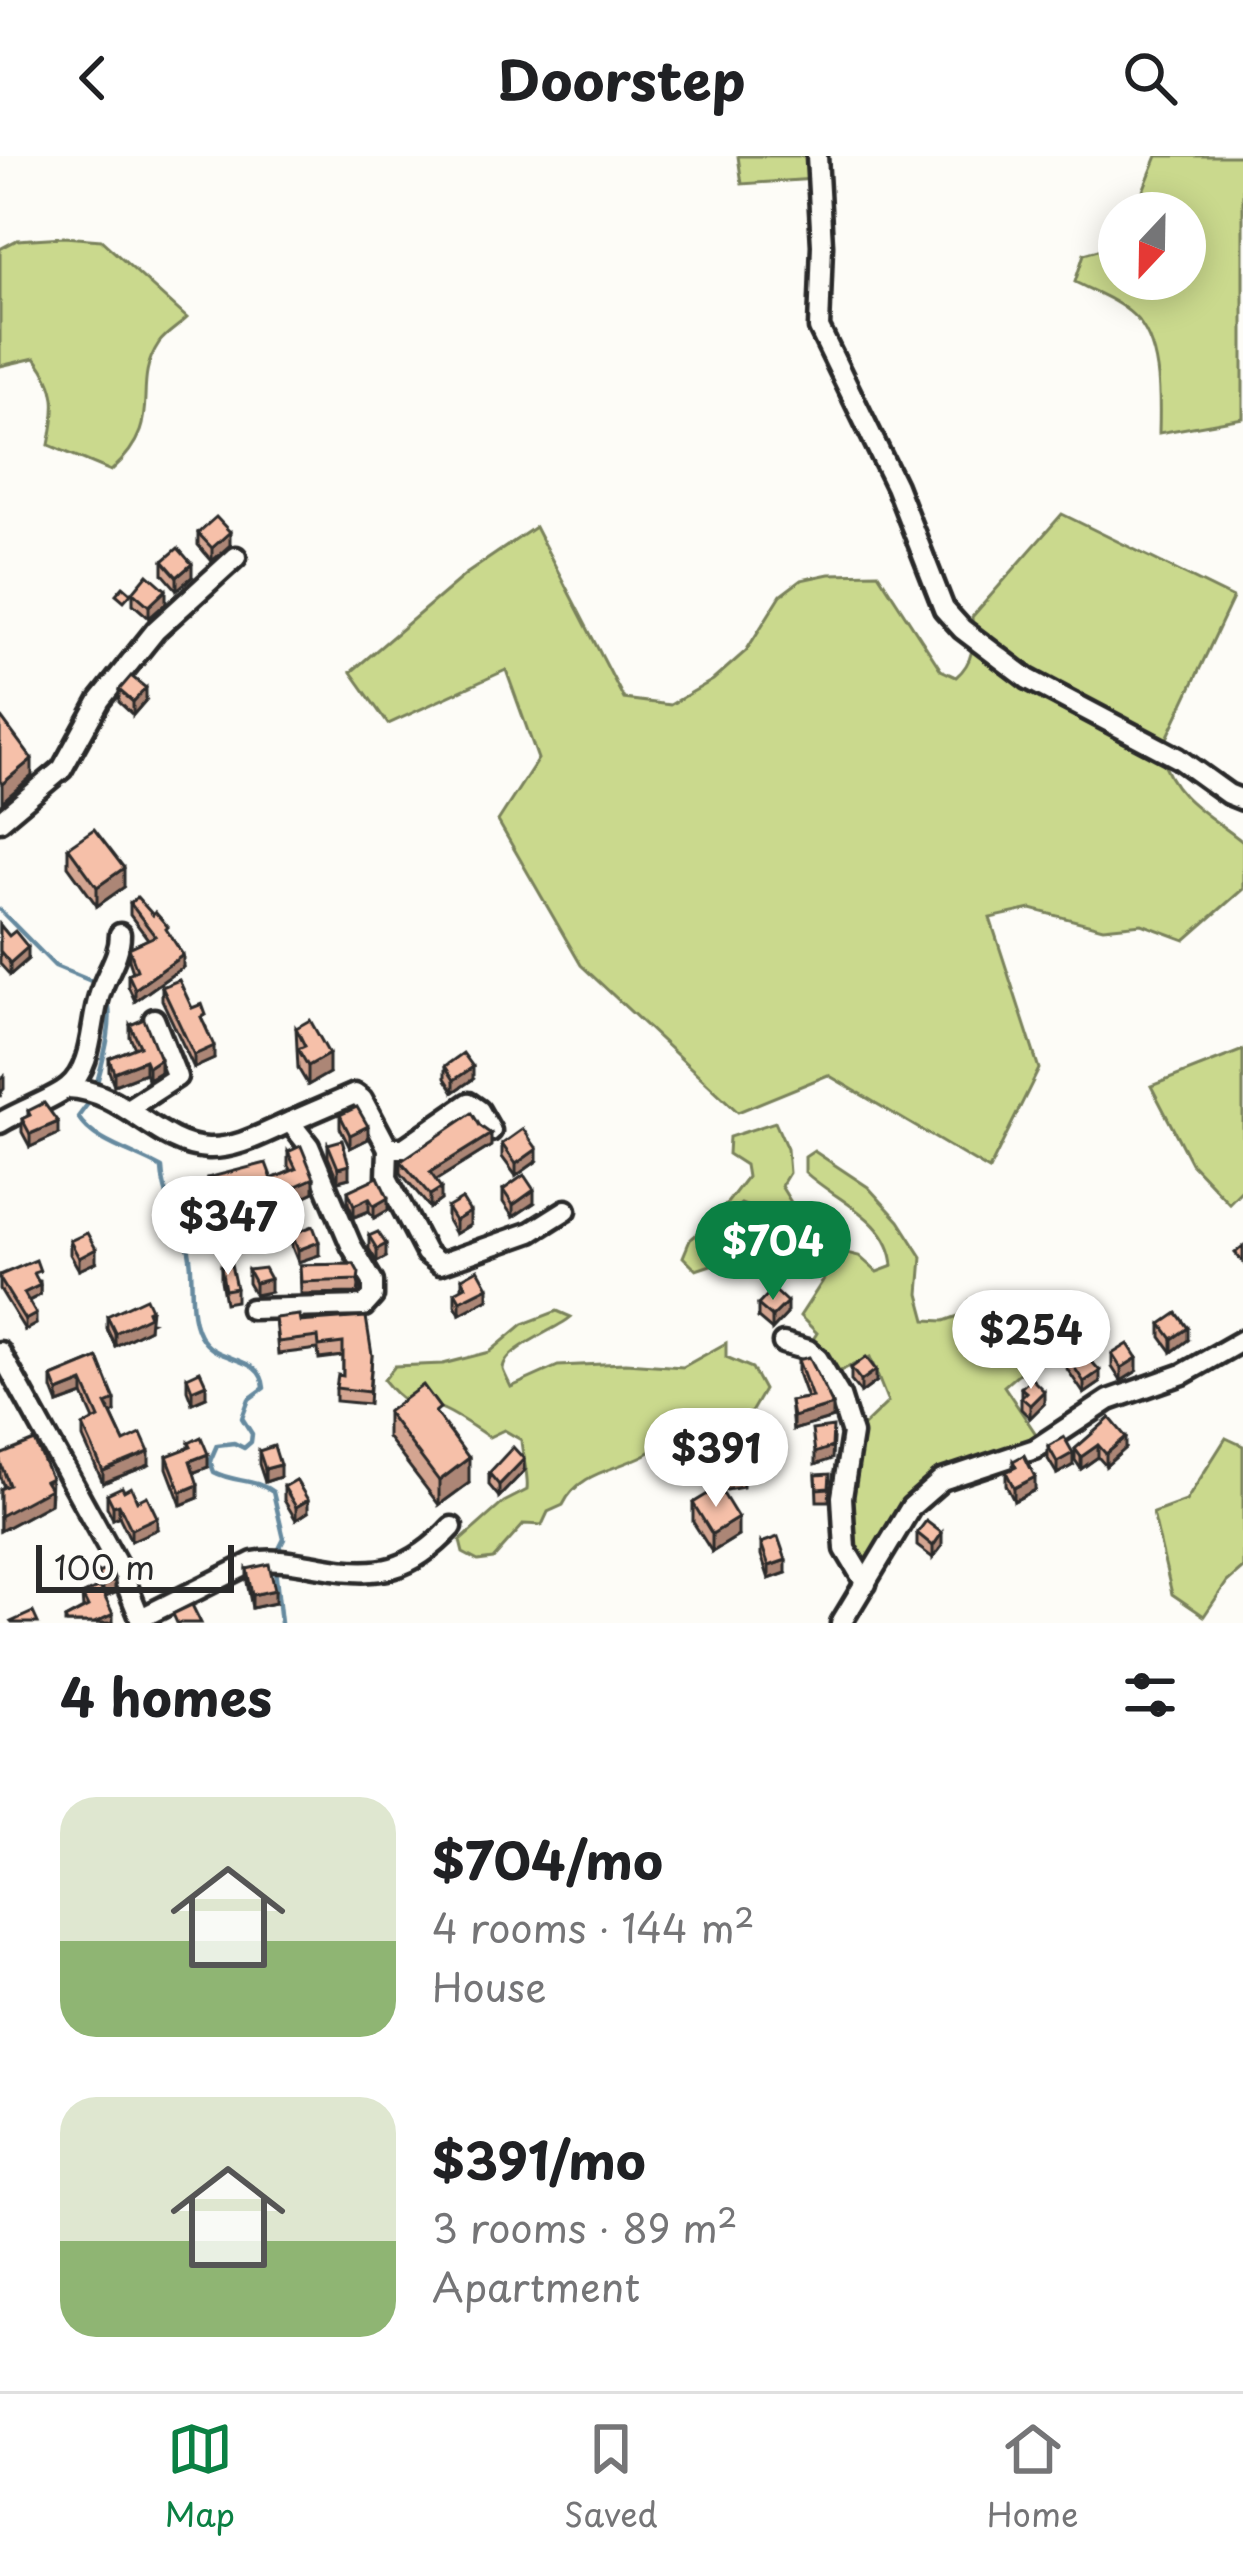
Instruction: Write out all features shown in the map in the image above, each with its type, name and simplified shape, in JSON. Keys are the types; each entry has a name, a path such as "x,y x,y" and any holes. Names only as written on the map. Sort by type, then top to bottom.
{"street":[{"path":"817,156 822,245 819,328 896,487 944,609 962,629 1028,679 1178,758 1243,800"},
{"path":"0,821 62,769 100,700 156,630 236,557"},
{"path":"85,1092 86,1056 102,986 119,952 120,934"},
{"path":"129,1108 177,1077 154,1019"},
{"path":"0,1124 85,1092 129,1108 178,1141 210,1148 239,1144 356,1094 388,1148 387,1178 426,1253 440,1264 531,1232 566,1210"},
{"path":"388,1148 404,1148 469,1103 491,1131"},
{"path":"251,1309 364,1306 374,1292 309,1146 290,1122"},
{"path":"841,1623 911,1507 942,1480 1035,1448 1102,1404 1183,1374 1243,1340"},
{"path":"783,1342 808,1350 818,1359 840,1396 852,1434 842,1497 845,1549 866,1584"},
{"path":"0,1352 121,1570 142,1620 238,1567 276,1560 334,1570 388,1572 421,1556 452,1527"}],"green space":[{"path":"738,156 816,156 814,179 742,184"},
{"path":"1157,156 1243,156 1243,418 1159,433 1157,371 1149,340 1133,315 1110,300 1206,300 1206,192 1142,192"},
{"path":"17,240 101,240 187,318 162,340 150,360 138,436 111,471 49,445 54,399 35,358 0,366 0,249"},
{"path":"1098,250 1098,294 1075,282 1084,254"},
{"path":"1062,514 1233,598 1160,753 1183,794 1243,842 1243,889 1185,940 1142,924 1103,928 1031,909 990,918 1039,1069 989,1170 828,1075 738,1112 581,965 498,821 538,759 506,670 388,724 351,672 466,574 535,527 624,699 670,705 713,680 746,651 781,595 801,580 829,574 878,573 941,670 956,677 970,657 972,617"},
{"path":"1243,1050 1243,1189 1229,1203 1191,1163 1151,1086"},
{"path":"775,1122 787,1149 789,1173 781,1186 800,1217 831,1238 842,1252 859,1256 877,1272 893,1266 890,1250 872,1223 805,1172 805,1157 814,1151 868,1187 899,1221 922,1257 919,1294 926,1320 944,1321 964,1314 970,1300 996,1302 1018,1316 1018,1336 1040,1355 1004,1386 1038,1437 921,1486 865,1568 850,1520 857,1432 888,1402 870,1357 838,1372 812,1341 817,1333 800,1316 824,1279 820,1269 789,1236 741,1204 704,1235 711,1265 696,1270 683,1257 690,1240 747,1177 745,1165 728,1154 729,1137"},
{"path":"557,1311 571,1317 505,1362 511,1387 558,1366 683,1367 726,1343 726,1357 752,1368 764,1390 750,1414 696,1415 687,1434 669,1435 644,1455 585,1481 563,1505 548,1512 542,1525 524,1524 493,1559 478,1561 463,1553 460,1541 504,1502 527,1490 521,1440 504,1430 489,1437 436,1406 409,1402 384,1380 395,1366 443,1364 490,1352 523,1324"},
{"path":"1226,1438 1243,1446 1243,1568 1204,1616 1172,1594 1153,1513 1186,1501"}],"building":[{"path":"216,517 230,532 212,548 198,533"},
{"path":"178,548 192,564 177,577 163,561"},
{"path":"148,574 166,590 149,606 133,592"},
{"path":"123,586 131,593 124,601 116,594"},
{"path":"131,676 146,688 133,702 119,690"},
{"path":"0,716 32,759 2,784 0,781"},
{"path":"94,829 124,868 97,887 68,847"},
{"path":"137,897 168,927 183,955 135,989 128,974 137,970 129,948 155,936 130,903"},
{"path":"0,925 9,936 15,931 28,947 10,963 0,951"},
{"path":"179,980 192,1008 202,1004 206,1015 201,1017 214,1046 194,1055 162,987"},
{"path":"144,1019 160,1059 148,1067 145,1060 114,1072 109,1058 140,1046 130,1025"},
{"path":"310,1020 329,1054 308,1066 298,1049 305,1046 296,1028"},
{"path":"463,1053 473,1067 454,1080 445,1066"},
{"path":"44,1103 58,1122 30,1134 22,1119"},
{"path":"357,1107 368,1126 350,1135 340,1115"},
{"path":"472,1113 491,1134 430,1172 441,1188 430,1195 401,1161"},
{"path":"523,1129 537,1149 516,1164 502,1144"},
{"path":"342,1140 349,1165 338,1168 328,1144"},
{"path":"301,1146 314,1178 262,1201 260,1194 251,1197 248,1186 213,1197 207,1178 266,1163 272,1179 296,1169 288,1152"},
{"path":"524,1175 534,1190 513,1205 503,1190"},
{"path":"378,1177 388,1198 374,1206 369,1198 354,1205 348,1191"},
{"path":"462,1199 470,1212 455,1221 447,1208"},
{"path":"313,1226 319,1242 298,1250 292,1234"},
{"path":"378,1232 386,1244 377,1249 369,1236"},
{"path":"87,1233 96,1249 79,1258 70,1241"},
{"path":"36,1260 40,1271 34,1273 40,1285 24,1293 36,1314 25,1320 0,1275"},
{"path":"354,1264 358,1280 301,1282 300,1265"},
{"path":"231,1265 236,1288 225,1290 221,1267"},
{"path":"264,1268 270,1279 255,1283 248,1270"},
{"path":"478,1269 488,1287 460,1301 455,1292 466,1286 462,1278"},
{"path":"773,1289 787,1302 772,1317 758,1305"},
{"path":"146,1298 149,1316 115,1333 107,1316"},
{"path":"1177,1313 1188,1328 1172,1339 1161,1324"},
{"path":"299,1315 300,1322 366,1317 372,1355 369,1392 336,1388 338,1375 343,1376 343,1343 319,1346 318,1337 278,1342 275,1318"},
{"path":"1065,1331 1100,1371 1084,1382 1055,1338"},
{"path":"1128,1344 1137,1358 1121,1368 1112,1354"},
{"path":"809,1357 833,1405 793,1417 790,1401 812,1397 798,1360"},
{"path":"866,1357 876,1370 861,1381 851,1368"},
{"path":"98,1358 115,1400 106,1404 124,1442 141,1434 149,1452 103,1471 83,1426 99,1418 83,1382 58,1392 52,1377"},
{"path":"200,1371 206,1384 192,1390 187,1377"},
{"path":"1031,1378 1044,1391 1030,1405 1021,1397 1026,1392 1021,1388"},
{"path":"423,1385 440,1408 435,1412 469,1458 439,1481 387,1412"},
{"path":"1110,1418 1126,1437 1106,1454 1098,1445 1081,1457 1075,1449"},
{"path":"833,1427 832,1447 815,1453 812,1430"},
{"path":"201,1437 208,1454 190,1461 198,1485 181,1492 167,1456 191,1447 189,1443"},
{"path":"1064,1437 1073,1453 1057,1462 1048,1446"},
{"path":"35,1441 51,1478 45,1481 50,1489 0,1516 0,1489 9,1485 0,1455"},
{"path":"274,1446 280,1465 265,1469 259,1451"},
{"path":"513,1447 524,1459 499,1485 489,1473"},
{"path":"739,1454 743,1474 721,1479 716,1458"},
{"path":"1024,1455 1035,1477 1014,1488 1006,1472"},
{"path":"830,1474 829,1488 817,1489 816,1475"},
{"path":"296,1480 308,1500 296,1507 284,1487"},
{"path":"122,1487 124,1491 131,1487 137,1501 147,1496 157,1517 131,1529 119,1504 113,1506 107,1494"},
{"path":"719,1487 738,1518 712,1534 693,1503"},
{"path":"926,1521 942,1533 933,1546 917,1533"},
{"path":"778,1537 786,1560 769,1566 761,1543"},
{"path":"269,1564 275,1590 252,1595 247,1569"},
{"path":"110,1568 115,1580 103,1585 98,1573"},
{"path":"100,1587 113,1614 94,1623 67,1623 65,1619 88,1607 82,1595"},
{"path":"192,1605 201,1623 177,1623 173,1614"},
{"path":"33,1612 38,1623 11,1622"}],"waterway":[{"path":"0,910 55,966 96,983"},
{"path":"95,1090 109,1031 107,997"},
{"path":"90,1101 78,1117 85,1126 162,1168 188,1247 192,1307 203,1340 262,1377 264,1388 249,1399 242,1418 252,1434 251,1442 244,1448 234,1443 217,1445 210,1461 214,1472 273,1492 284,1539 277,1553"},
{"path":"275,1569 281,1623"}]}
